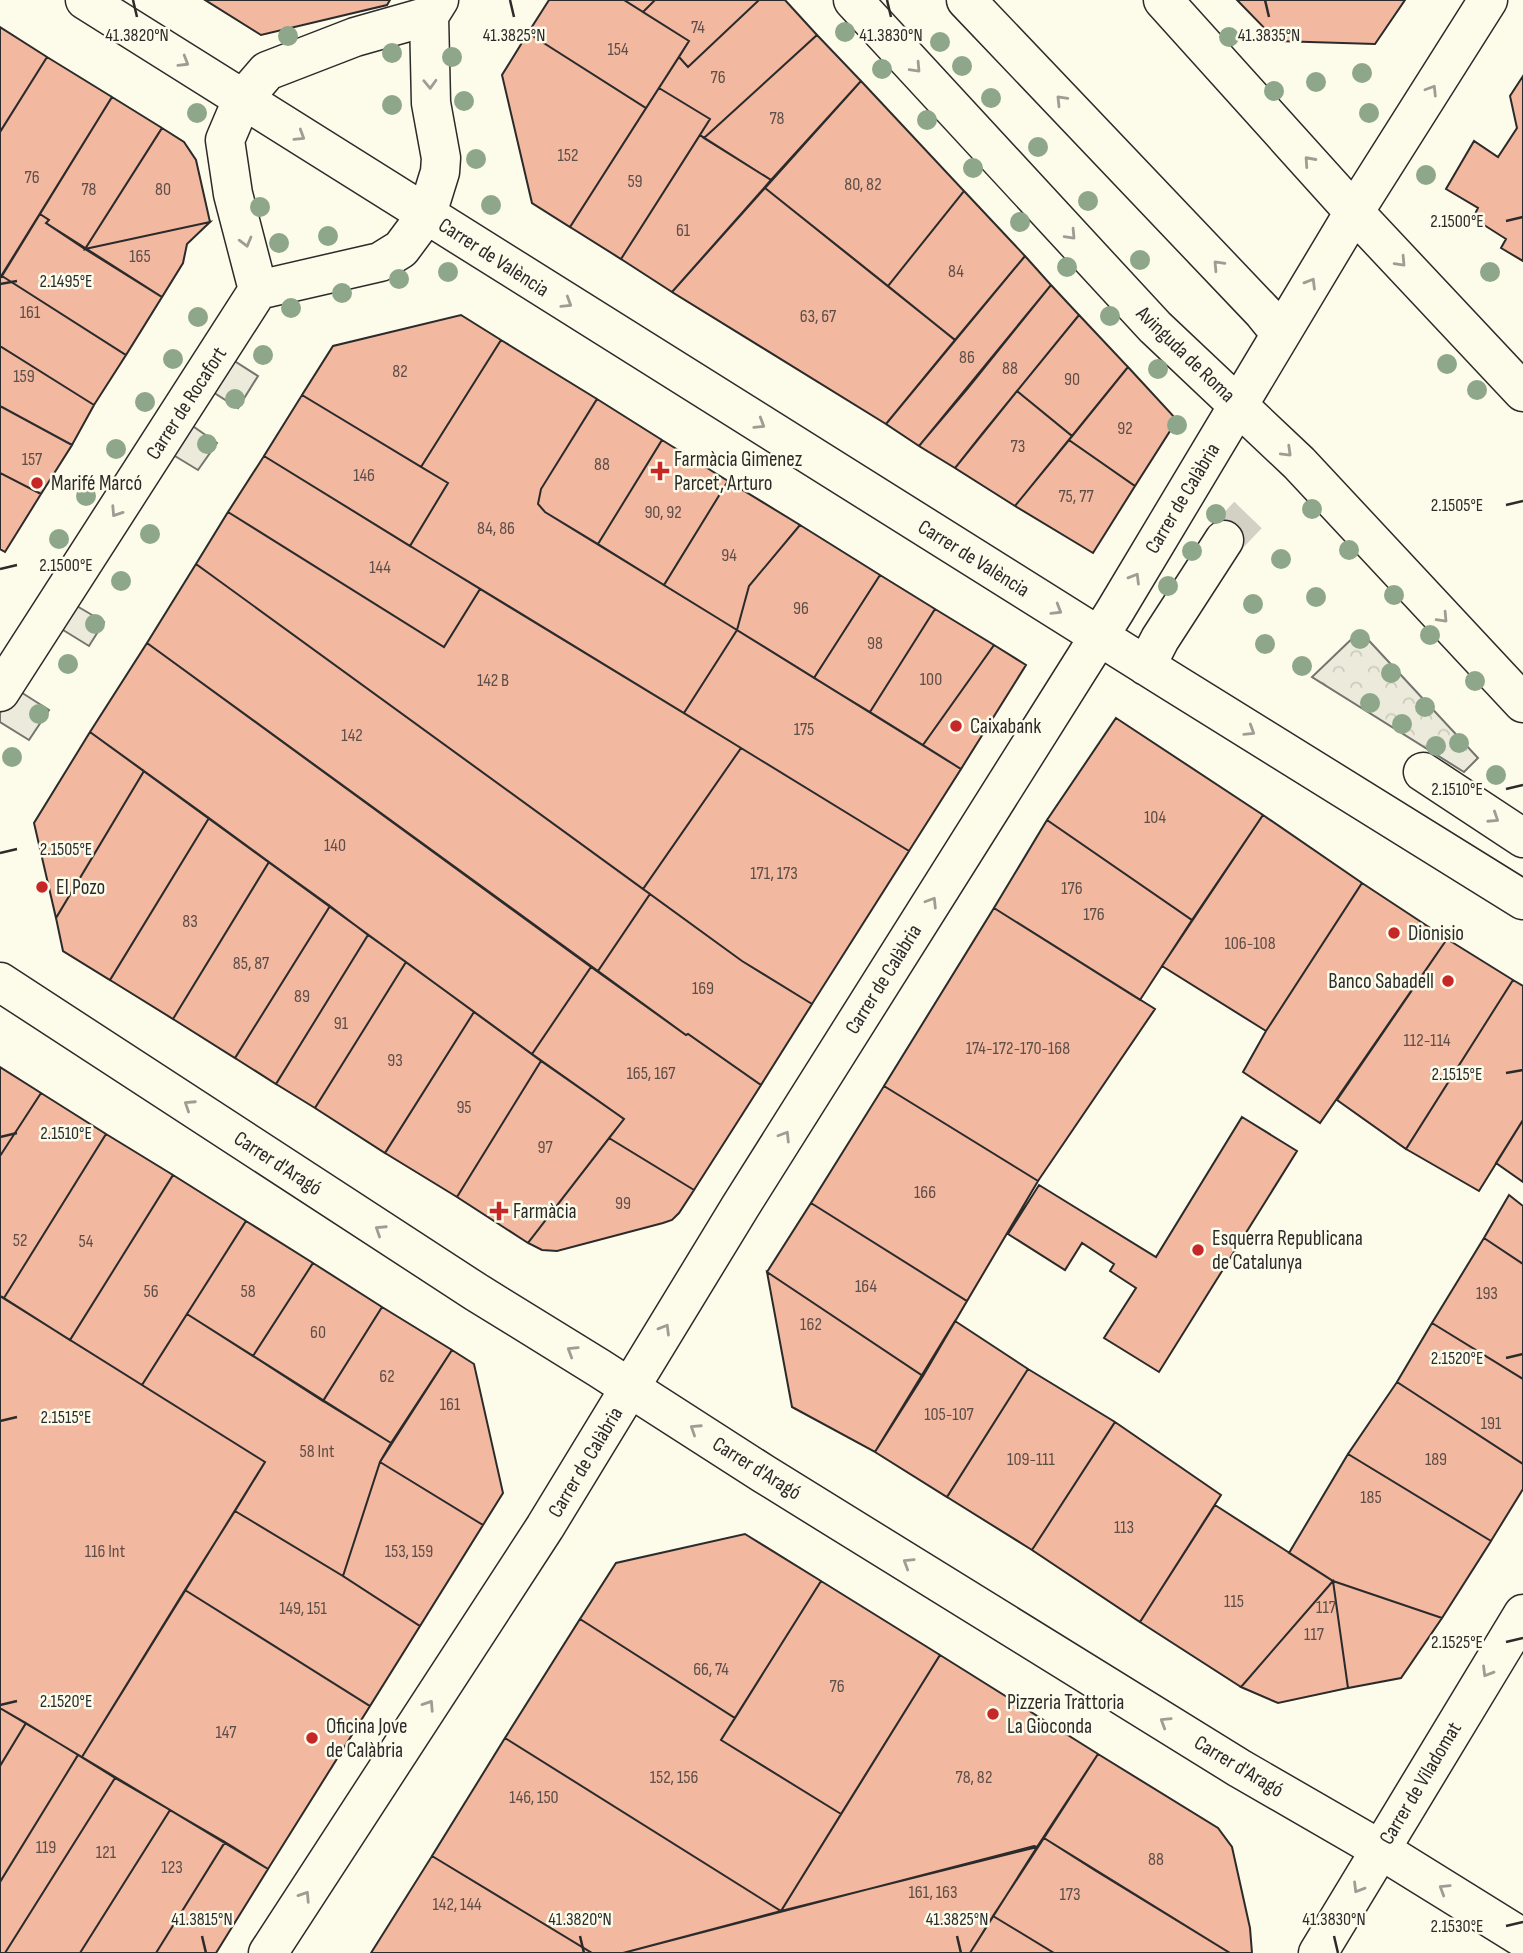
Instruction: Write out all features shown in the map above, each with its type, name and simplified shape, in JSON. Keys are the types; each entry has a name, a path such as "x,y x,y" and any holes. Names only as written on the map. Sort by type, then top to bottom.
{"street":[{"name":"Carrer de València","path":"85,0 1523,900"},
{"name":"Avinguda de Roma","path":"853,0 1154,327 1299,463 1523,704"},
{"path":"966,0 1280,333"},
{"path":"1163,0 1354,212 1523,392"},
{"name":"Carrer de Calàbria","path":"268,1953 545,1527 734,1216 1115,611 1280,333 1488,0"},
{"name":"Carrer de València","path":"427,214 440,172 441,158 431,103 434,8"},
{"path":"427,214 401,249 380,262 258,290 233,194 225,141 242,100 267,71 434,8"},
{"name":"Carrer de Rocafort","path":"0,692 258,290"},
{"path":"1146,666 1160,639 1224,540"},
{"path":"1423,772 1523,838"},
{"name":"Carrer d'Aragó","path":"0,982 476,1292 764,1474 1239,1768 1381,1850 1523,1938"},
{"name":"Carrer de Viladomat","path":"1318,1953 1523,1614"}],"green space":[{"path":"225,355 258,376 238,408 205,387"},
{"path":"184,420 217,443 198,470 165,450"},
{"path":"70,602 104,622 89,646 55,625"},
{"path":"1360,631 1478,758 1464,772 1312,677"},
{"path":"16,689 49,710 29,740 0,722 0,713"}],"building":[{"path":"205,0 390,0 387,5 261,35"},
{"path":"549,0 624,0 689,41 646,108 528,33"},
{"path":"624,0 655,0 643,12"},
{"path":"655,0 759,0 688,67 679,57 689,41 643,12"},
{"path":"759,0 785,0 817,35 704,138 700,135 710,119 659,88 679,57 688,67"},
{"path":"1237,0 1405,0 1375,44 1277,41"},
{"path":"0,27 47,57 0,132"},
{"path":"528,33 646,108 570,227 532,203 502,75"},
{"path":"817,35 861,81 771,180 704,138"},
{"path":"47,57 112,97 0,278 0,132"},
{"path":"1523,76 1523,261 1501,248 1506,239 1473,218 1478,208 1446,189 1474,141 1498,157 1517,128 1510,96"},
{"path":"861,81 964,191 888,286 765,188"},
{"path":"659,88 710,119 621,259 570,227"},
{"path":"112,97 162,128 85,249 46,223 49,220 40,214"},
{"path":"162,128 184,142 196,160 210,222 85,249"},
{"path":"700,135 771,180 672,292 621,259"},
{"path":"765,188 955,340 886,424 672,292"},
{"path":"964,191 1025,256 955,340 888,286"},
{"path":"40,214 49,220 46,223 162,297 126,355 2,276"},
{"path":"210,222 187,244 183,263 162,297 85,249"},
{"path":"1025,256 1051,285 968,388 919,446 886,424"},
{"path":"2,276 126,355 94,405 0,346"},
{"path":"1051,285 1079,315 955,468 919,446"},
{"path":"461,315 501,340 421,467 302,395 333,346"},
{"path":"1079,315 1128,367 1072,436 1017,391"},
{"path":"501,340 597,399 541,489 538,504 545,512 737,630 684,713 410,546 448,483 421,467"},
{"path":"0,346 94,405 72,445 0,406"},
{"path":"1128,367 1177,420 1135,486 1069,440"},
{"path":"1017,391 1072,436 1015,506 955,468"},
{"path":"302,395 448,483 410,546 264,456"},
{"path":"597,399 662,440 598,544 545,512 538,504 541,489"},
{"path":"0,406 72,445 41,494 0,473"},
{"path":"662,440 728,481 664,585 598,544"},
{"path":"1069,440 1135,486 1093,553 1015,506"},
{"path":"264,456 480,589 444,647 228,512"},
{"path":"0,473 41,494 5,552 0,549"},
{"path":"728,481 800,525 749,586 737,630 664,585"},
{"path":"228,512 444,647 480,589 741,748 643,889 196,564"},
{"path":"800,525 880,575 814,678 737,630 749,586"},
{"path":"196,564 650,894 598,971 147,643"},
{"path":"880,575 935,609 870,712 814,678"},
{"path":"935,609 994,645 923,745 870,712"},
{"path":"737,630 961,769 909,851 684,713"},
{"path":"147,643 591,967 532,1054 90,732"},
{"path":"994,645 1026,665 961,769 923,745"},
{"path":"1116,718 1263,815 1192,920 1047,820"},
{"path":"90,732 144,771 56,918 34,823"},
{"path":"741,748 909,851 812,1004 742,961 643,889"},
{"path":"144,771 209,818 110,980 63,951 56,918"},
{"path":"1263,815 1362,883 1266,1031 1162,966"},
{"path":"209,818 269,862 173,1019 110,980"},
{"path":"1047,820 1192,920 1140,1000 994,908"},
{"path":"269,862 330,906 235,1058 173,1019"},
{"path":"1362,883 1447,939 1320,1123 1243,1072 1266,1031"},
{"path":"650,894 742,961 812,1004 761,1085 598,971"},
{"path":"330,906 368,935 276,1084 235,1058"},
{"path":"994,908 1155,1009 1038,1181 884,1086"},
{"path":"368,935 406,962 315,1108 276,1084"},
{"path":"1447,939 1513,980 1406,1149 1337,1100"},
{"path":"406,962 474,1012 385,1153 315,1108"},
{"path":"591,967 761,1085 694,1190 609,1138 624,1119 532,1054"},
{"path":"1513,980 1523,986 1523,1120 1479,1191 1406,1149"},
{"path":"474,1012 541,1061 457,1197 385,1153"},
{"path":"541,1061 624,1119 528,1243 457,1197"},
{"path":"0,1067 41,1093 0,1156"},
{"path":"884,1086 1038,1181 967,1301 811,1203"},
{"path":"41,1093 106,1134 4,1298 0,1296 0,1156"},
{"name":"Esquerra Republicana de Catalunya","path":"1242,1117 1297,1151 1159,1372 1104,1338 1136,1288 1110,1271 1114,1264 1082,1243 1065,1270 1008,1234 1039,1185 1156,1257"},
{"path":"1523,1120 1523,1182 1496,1163"},
{"path":"106,1134 173,1175 70,1340 4,1298"},
{"path":"609,1138 694,1190 679,1213 672,1220 663,1223 557,1251 542,1250 528,1243"},
{"path":"173,1175 246,1221 142,1385 70,1340"},
{"path":"1509,1195 1523,1206 1523,1264 1484,1238"},
{"path":"811,1203 967,1301 923,1376 767,1272"},
{"path":"246,1221 313,1263 253,1356 187,1314"},
{"path":"1484,1238 1523,1264 1523,1379 1432,1323"},
{"path":"313,1263 382,1307 323,1401 253,1356"},
{"path":"767,1272 923,1376 875,1452 792,1407"},
{"path":"0,1296 265,1462 82,1757 0,1708"},
{"path":"382,1307 452,1350 391,1443 323,1401"},
{"path":"187,1314 391,1443 380,1462 343,1576 235,1511 265,1462 142,1385"},
{"path":"955,1321 1028,1369 947,1497 875,1452"},
{"path":"1432,1323 1523,1379 1523,1464 1397,1382"},
{"path":"452,1350 474,1364 503,1493 483,1525 380,1462"},
{"path":"1028,1369 1115,1422 1032,1550 947,1497"},
{"path":"1397,1382 1523,1464 1523,1489 1491,1541 1348,1454"},
{"path":"1115,1422 1221,1495 1140,1622 1032,1550"},
{"path":"1348,1454 1491,1541 1442,1618 1333,1581 1289,1553"},
{"path":"380,1462 483,1525 420,1626 343,1576"},
{"path":"1215,1505 1333,1581 1241,1687 1140,1622"},
{"path":"235,1511 420,1626 370,1706 185,1590"},
{"path":"745,1534 821,1581 735,1718 580,1619 616,1563"},
{"path":"821,1581 940,1655 841,1814 721,1740"},
{"path":"1333,1581 1348,1688 1278,1703 1241,1687"},
{"path":"1333,1581 1442,1618 1401,1678 1348,1688"},
{"path":"185,1590 370,1706 268,1869 82,1757"},
{"path":"580,1619 735,1718 721,1740 841,1814 781,1911 505,1738"},
{"path":"940,1655 1098,1754 1037,1847 781,1911"},
{"path":"0,1708 26,1723 0,1766"},
{"path":"26,1723 78,1755 0,1882 0,1766"},
{"path":"505,1738 781,1911 623,1953 592,1953 432,1856"},
{"path":"1098,1754 1218,1828 1232,1847 1250,1928 1252,1953 1230,1953 1044,1838"},
{"path":"78,1755 115,1778 5,1953 0,1953 0,1882"},
{"path":"115,1778 170,1810 80,1953 5,1953"},
{"path":"170,1810 225,1842 156,1953 80,1953"},
{"path":"1044,1838 1230,1953 1054,1953 993,1916"},
{"path":"225,1842 268,1869 216,1953 156,1953"},
{"path":"1037,1847 970,1953 623,1953"},
{"path":"432,1856 592,1953 371,1953"},
{"path":"993,1916 1054,1953 970,1953"}],"tunnel":[{"path":"1224,540 1248,515"}],"place":[{"name":"Farmàcia Gimenez Parcet, Arturo","path":"660,471"},
{"name":"Marifé Marcó","path":"37,483"},
{"name":"Caixabank","path":"956,726"},
{"name":"El Pozo","path":"42,887"},
{"name":"Dionisio","path":"1394,933"},
{"name":"Banco Sabadell","path":"1448,981"},
{"name":"Farmàcia","path":"499,1211"},
{"name":"Esquerra Republicana de Catalunya","path":"1198,1250"},
{"name":"Pizzeria Trattoria La Gioconda","path":"993,1714"},
{"name":"Oficina Jove de Calàbria","path":"312,1738"}]}
